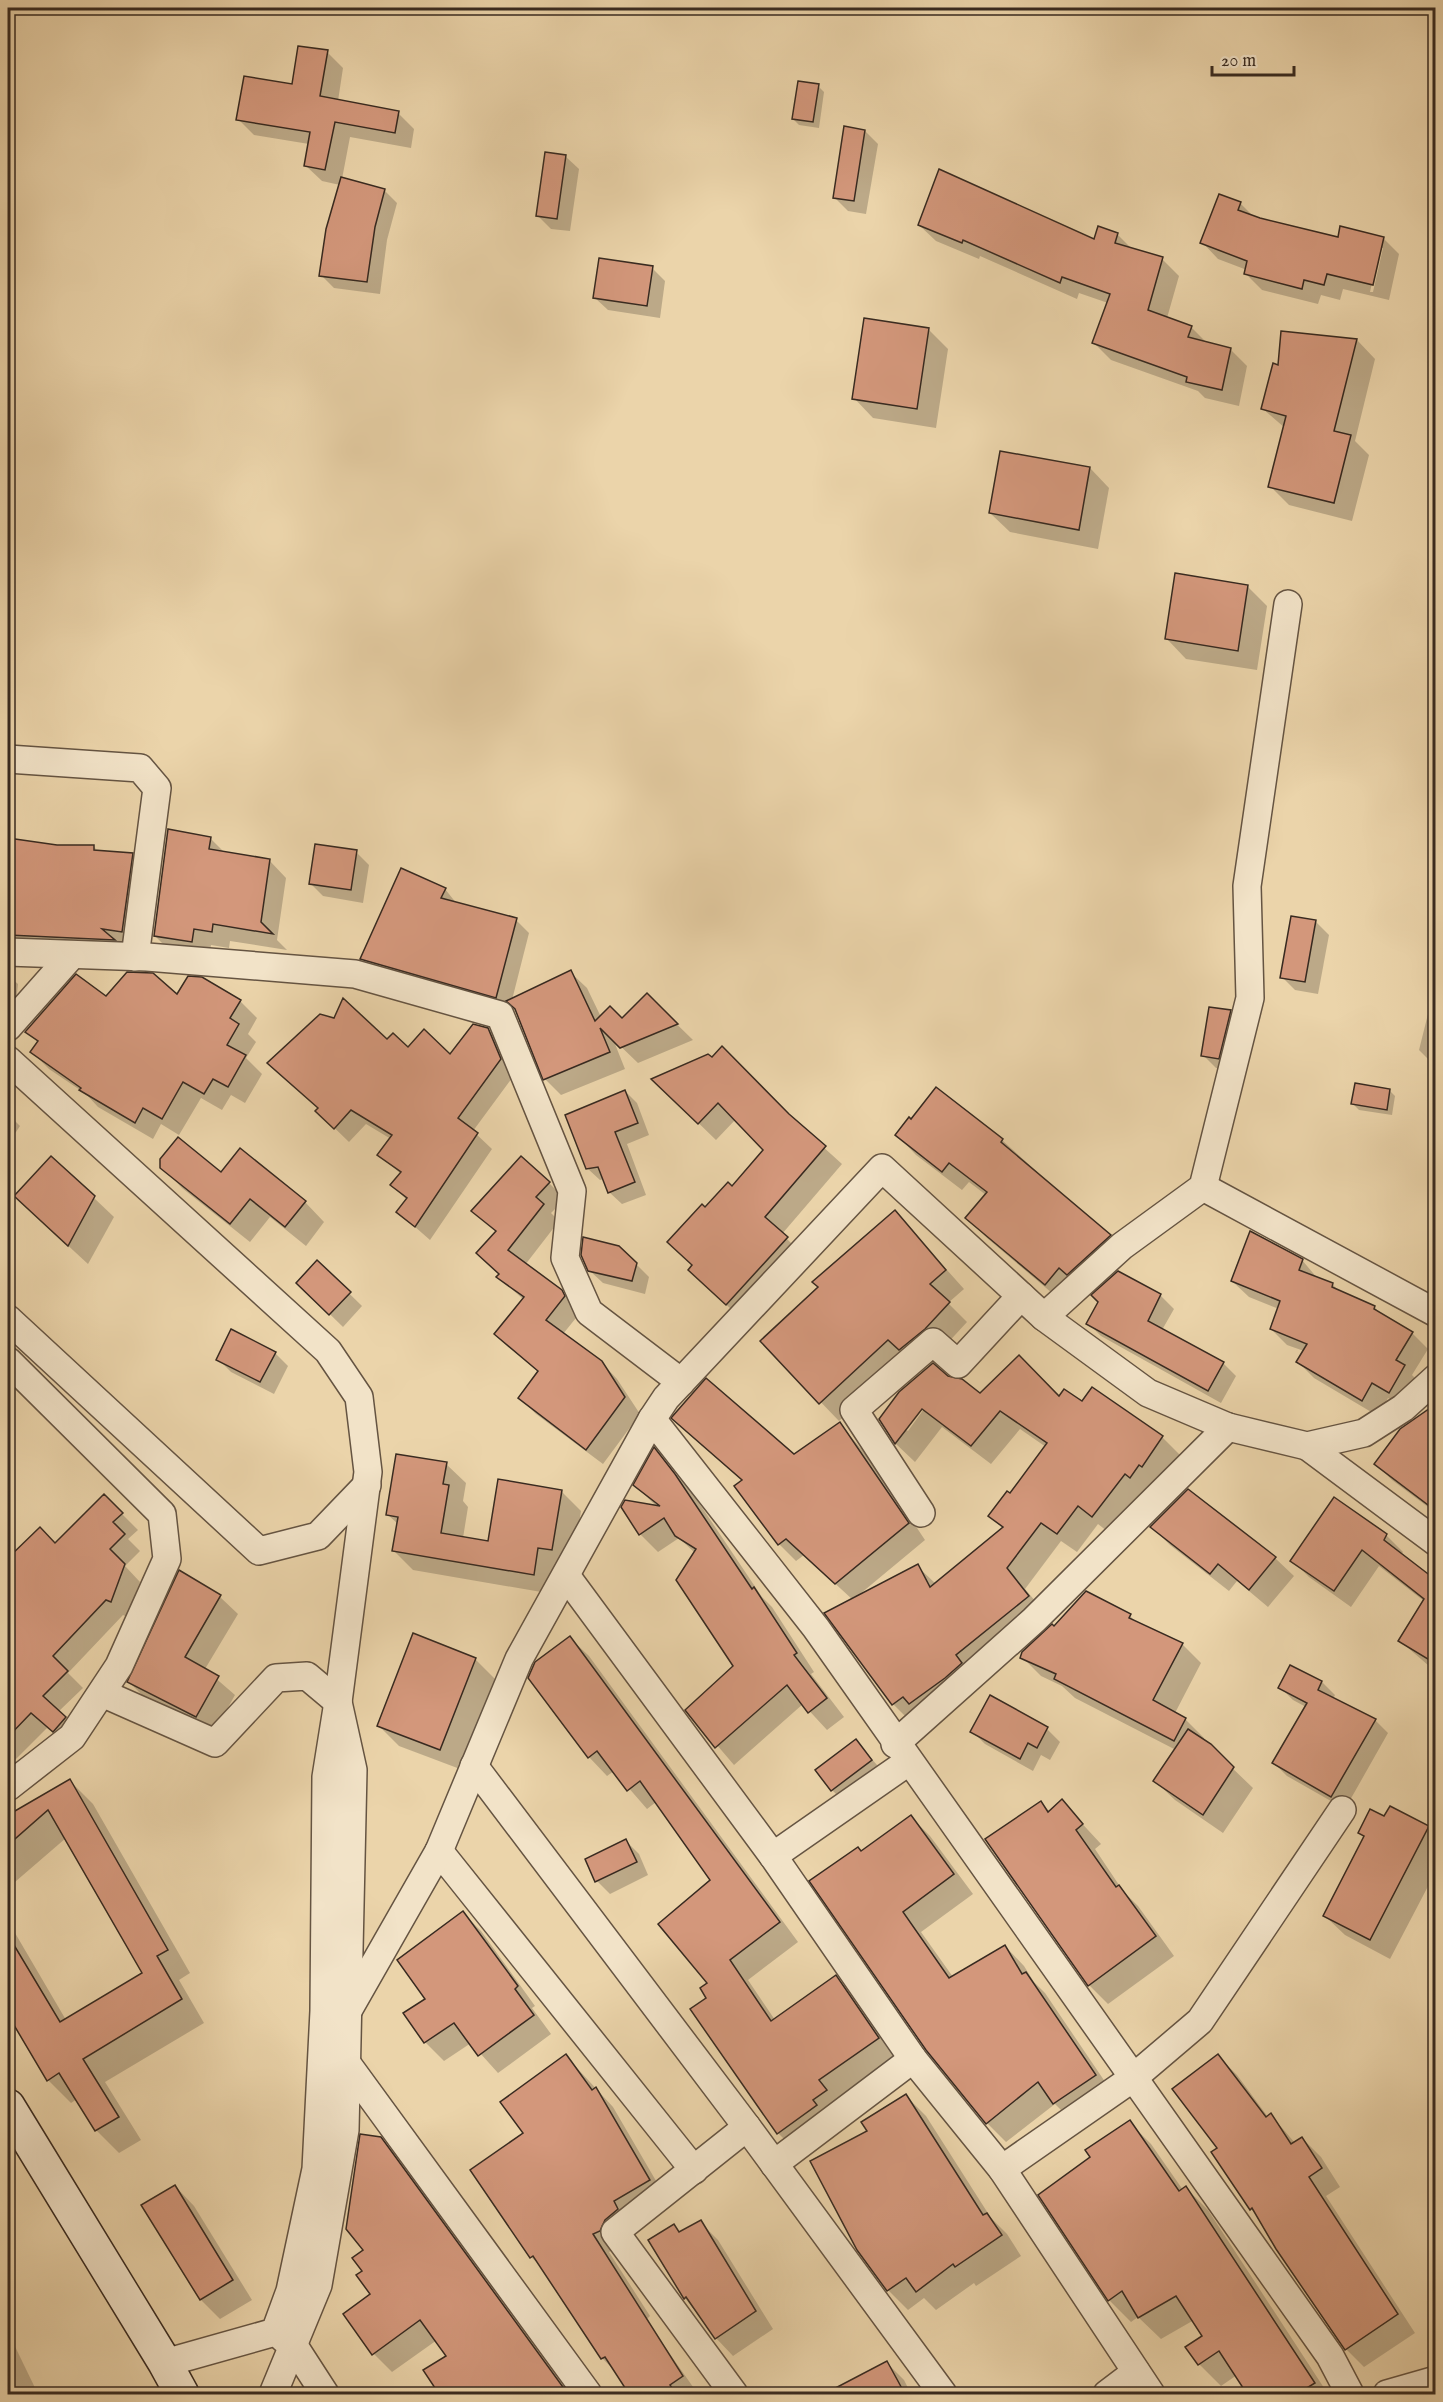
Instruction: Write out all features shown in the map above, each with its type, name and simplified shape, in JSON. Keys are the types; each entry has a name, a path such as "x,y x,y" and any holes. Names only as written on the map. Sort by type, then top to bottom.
{"main road":[{"path":"8,2106 182,2394"}],"street":[{"path":"1044,1317 1122,1246 1203,1188 1250,998 1247,886 1288,604"},
{"path":"8,759 140,768 157,788 135,957"},
{"path":"8,952 135,957 355,974 500,1015 572,1191 565,1258 589,1312 681,1382"},
{"path":"8,1028 71,956"},
{"path":"8,1060 328,1351 359,1397 367,1485 326,1777 324,2011 316,2169 290,2291 284,2339 273,2394"},
{"path":"346,2014 440,1851 519,1659 567,1577 652,1419 681,1382 882,1168 1044,1317 1148,1393 1228,1427 1307,1446 1436,1542"},
{"path":"1203,1188 1436,1313"},
{"path":"921,1513 854,1410 933,1342 958,1364 1021,1296"},
{"path":"8,1319 259,1551 318,1536 367,1485"},
{"path":"8,1361 162,1514 167,1560 119,1666 72,1737 8,1787"},
{"path":"1307,1446 1364,1433 1402,1408 1436,1378"},
{"path":"652,1419 816,1628 902,1753 1330,2356 1350,2394"},
{"path":"773,1856 902,1753 1228,1427"},
{"path":"567,1577 773,1856 913,2059 1002,2169 1151,2394"},
{"path":"102,1693 215,1743 276,1678 307,1676 338,1702 353,1770 345,2130 318,2286 284,2339 165,2363"},
{"path":"474,1766 747,2127 943,2394"},
{"path":"1002,2169 1133,2078 1200,2021 1342,1810"},
{"path":"440,1851 693,2170"},
{"path":"774,2164 913,2059"},
{"path":"348,2065 588,2394"},
{"path":"721,2390 615,2232 747,2127"},
{"path":"284,2339 325,2394"},
{"path":"1107,2394 1136,2372"},
{"path":"1387,2394 1436,2380"}],"building":[{"path":"298,46 328,50 320,96 399,111 395,133 335,122 325,170 304,166 310,132 236,120 244,76 292,84"},
{"path":"798,81 819,84 813,122 792,119"},
{"path":"844,126 865,130 854,201 833,198"},
{"path":"545,152 566,155 557,219 536,216"},
{"path":"939,169 1094,239 1098,226 1118,233 1115,243 1163,257 1148,310 1192,326 1188,337 1231,348 1222,390 1186,382 1187,377 1092,343 1110,294 1062,277 1060,283 963,240 962,243 918,225"},
{"path":"341,177 385,189 375,227 367,282 319,276 326,229"},
{"path":"1219,194 1241,202 1238,210 1260,218 1338,237 1340,226 1384,237 1373,285 1327,274 1324,285 1304,280 1302,289 1244,274 1247,261 1200,243"},
{"path":"599,258 653,266 647,306 593,298"},
{"path":"864,318 929,328 917,409 852,399"},
{"path":"1281,331 1357,339 1334,431 1351,435 1334,503 1268,487 1286,416 1261,409 1273,363 1278,365"},
{"path":"1000,451 1090,467 1079,530 989,513"},
{"path":"1175,573 1248,585 1238,651 1165,639"},
{"path":"168,829 211,837 209,849 270,859 261,922 273,934 213,924 212,932 194,929 192,942 154,936"},
{"path":"8,838 57,845 94,845 94,850 133,853 122,932 102,929 115,940 8,935"},
{"path":"315,844 357,850 351,890 309,884"},
{"path":"401,868 446,888 441,898 517,918 496,998 360,959"},
{"path":"1291,916 1316,920 1305,982 1280,978"},
{"path":"571,970 595,1021 610,1006 622,1018 647,993 678,1024 620,1048 600,1028 610,1052 543,1080 515,1009 506,1001"},
{"path":"127,972 153,973 177,994 188,976 202,977 241,1000 230,1018 239,1024 227,1045 246,1055 228,1087 213,1079 204,1094 183,1082 162,1119 143,1108 135,1123 79,1090 81,1088 30,1052 38,1041 25,1032 76,974 106,996"},
{"path":"343,998 387,1039 393,1033 408,1047 424,1029 450,1054 473,1024 488,1028 501,1059 458,1118 478,1133 415,1227 396,1212 407,1198 390,1185 401,1172 377,1155 392,1135 351,1110 334,1129 315,1111 318,1108 267,1063 320,1014 334,1018"},
{"path":"1209,1007 1231,1010 1219,1059 1201,1056"},
{"path":"722,1046 789,1114 826,1146 765,1217 788,1237 726,1305 688,1270 692,1265 667,1242 702,1204 705,1207 728,1182 732,1186 763,1150 718,1103 698,1124 651,1079 708,1054 712,1057"},
{"path":"1355,1083 1390,1089 1387,1110 1351,1104"},
{"path":"936,1087 1003,1139 1001,1142 1111,1235 1067,1275 1059,1268 1045,1285 965,1218 987,1192 949,1163 942,1172 895,1135"},
{"path":"625,1090 638,1123 615,1132 635,1182 608,1193 598,1167 586,1169 565,1115"},
{"path":"178,1137 221,1172 240,1148 306,1201 285,1227 250,1199 230,1224 160,1168 160,1159"},
{"path":"51,1156 95,1196 68,1246 14,1196"},
{"path":"521,1156 550,1182 536,1197 544,1204 508,1250 562,1290 565,1296 546,1320 602,1361 625,1397 586,1450 518,1398 538,1371 494,1334 524,1297 496,1277 499,1274 476,1253 496,1231 471,1211"},
{"path":"895,1210 946,1270 930,1284 950,1302 925,1329 899,1350 888,1340 819,1404 760,1341 818,1287 812,1282"},
{"path":"1250,1231 1303,1259 1299,1270 1333,1283 1332,1287 1375,1306 1374,1309 1413,1332 1396,1360 1405,1365 1389,1393 1372,1383 1362,1401 1296,1362 1307,1344 1270,1329 1280,1301 1231,1281"},
{"path":"583,1237 619,1246 637,1263 632,1281 588,1271 581,1255"},
{"path":"317,1260 351,1292 329,1315 296,1283"},
{"path":"1118,1271 1161,1294 1148,1321 1224,1362 1208,1391 1086,1324 1098,1302 1091,1295"},
{"path":"231,1329 276,1352 260,1382 216,1360"},
{"path":"1019,1355 1059,1396 1064,1389 1082,1401 1092,1387 1163,1436 1142,1467 1139,1465 1130,1478 1125,1474 1092,1517 1078,1506 1057,1534 1041,1523 1007,1568 1029,1596 956,1655 962,1663 945,1678 909,1704 903,1697 892,1705 824,1613 918,1564 930,1587 1003,1527 988,1516 1007,1491 1010,1493 1047,1443 1000,1411 971,1446 922,1409 895,1444 879,1419 899,1392 933,1363 948,1376 962,1379 980,1393"},
{"path":"706,1378 794,1454 840,1422 909,1523 835,1584 786,1539 778,1545 734,1486 742,1480 671,1418"},
{"path":"1436,1404 1436,1511 1374,1464 1400,1429"},
{"path":"654,1447 675,1474 752,1589 754,1587 797,1653 794,1655 827,1698 808,1713 787,1685 715,1748 685,1710 733,1666 676,1580 696,1549 675,1536 664,1518 639,1535 621,1507 625,1500 660,1506 633,1485"},
{"path":"396,1454 447,1462 443,1484 449,1485 441,1533 488,1541 498,1479 562,1490 552,1550 538,1548 534,1575 392,1551 398,1517 386,1515"},
{"path":"1188,1489 1276,1557 1249,1590 1218,1564 1210,1574 1150,1527"},
{"path":"104,1494 123,1513 113,1522 125,1534 110,1549 125,1564 111,1602 106,1600 53,1656 68,1671 43,1696 66,1717 53,1732 31,1713 8,1737 8,1558 40,1527 55,1543"},
{"path":"1334,1497 1387,1534 1384,1540 1436,1580 1436,1664 1398,1641 1424,1599 1362,1550 1334,1591 1290,1561"},
{"path":"179,1570 221,1595 185,1657 219,1676 196,1717 127,1682"},
{"path":"1086,1591 1131,1614 1129,1618 1183,1643 1153,1700 1186,1718 1174,1741 1054,1679 1056,1674 1020,1658 1022,1652 1052,1624 1054,1626"},
{"path":"413,1633 476,1658 440,1750 377,1726"},
{"path":"570,1636 780,1922 730,1960 771,2021 836,1975 879,2038 819,2080 827,2090 813,2100 817,2105 777,2134 690,2009 706,1998 700,1988 707,1983 658,1924 710,1880 640,1781 627,1791 597,1751 588,1758 528,1678 535,1662"},
{"path":"1290,1665 1322,1681 1318,1690 1376,1719 1331,1797 1272,1763 1307,1703 1278,1688"},
{"path":"990,1695 1048,1727 1037,1748 1028,1743 1020,1759 970,1732"},
{"path":"1188,1729 1211,1744 1234,1767 1203,1815 1153,1781"},
{"path":"856,1739 872,1760 831,1791 815,1770"},
{"path":"70,1779 168,1950 157,1956 182,1999 83,2059 119,2117 95,2131 59,2073 47,2081 8,2015 8,1935 60,2022 142,1973 48,1810 8,1845 8,1815"},
{"path":"1062,1799 1083,1824 1076,1830 1116,1887 1119,1885 1156,1936 1088,1986 985,1839 1041,1801 1048,1812"},
{"path":"1390,1806 1429,1826 1370,1940 1323,1916 1364,1836 1358,1833 1370,1809 1384,1816"},
{"path":"911,1815 954,1874 903,1912 949,1978 1005,1945 1022,1974 1026,1972 1096,2075 1053,2104 1038,2082 986,2124 926,2050 809,1881 858,1847 861,1851"},
{"path":"626,1839 637,1862 595,1882 585,1859"},
{"path":"463,1911 518,1986 515,1989 534,2015 478,2056 454,2023 424,2043 403,2013 425,1999 397,1960"},
{"path":"566,2054 592,2090 596,2087 650,2180 614,2201 618,2209 605,2220 600,2231 593,2234 683,2376 670,2385 676,2394 629,2394 605,2357 601,2359 533,2256 530,2258 470,2170 523,2133 500,2102"},
{"path":"1218,2054 1266,2117 1271,2113 1291,2144 1302,2137 1322,2168 1309,2177 1398,2314 1345,2350 1276,2249 1252,2208 1250,2210 1211,2152 1217,2148 1172,2089"},
{"path":"906,2094 983,2215 987,2213 1002,2235 955,2267 953,2264 916,2292 906,2278 887,2291 857,2250 810,2161 867,2131 861,2122"},
{"path":"1130,2120 1179,2191 1186,2186 1315,2383 1297,2394 1247,2394 1219,2351 1198,2365 1185,2347 1202,2336 1176,2296 1138,2318 1122,2291 1108,2301 1038,2195 1090,2157 1085,2150"},
{"path":"360,2134 381,2137 568,2394 439,2394 423,2370 446,2356 420,2320 372,2355 343,2314 370,2294 356,2275 362,2271 352,2258 363,2250 346,2229"},
{"path":"175,2185 233,2280 200,2300 141,2205"},
{"path":"701,2220 756,2311 715,2339 686,2297 684,2299 648,2240 674,2224 679,2232"},
{"path":"887,2361 905,2394 824,2394"}]}
